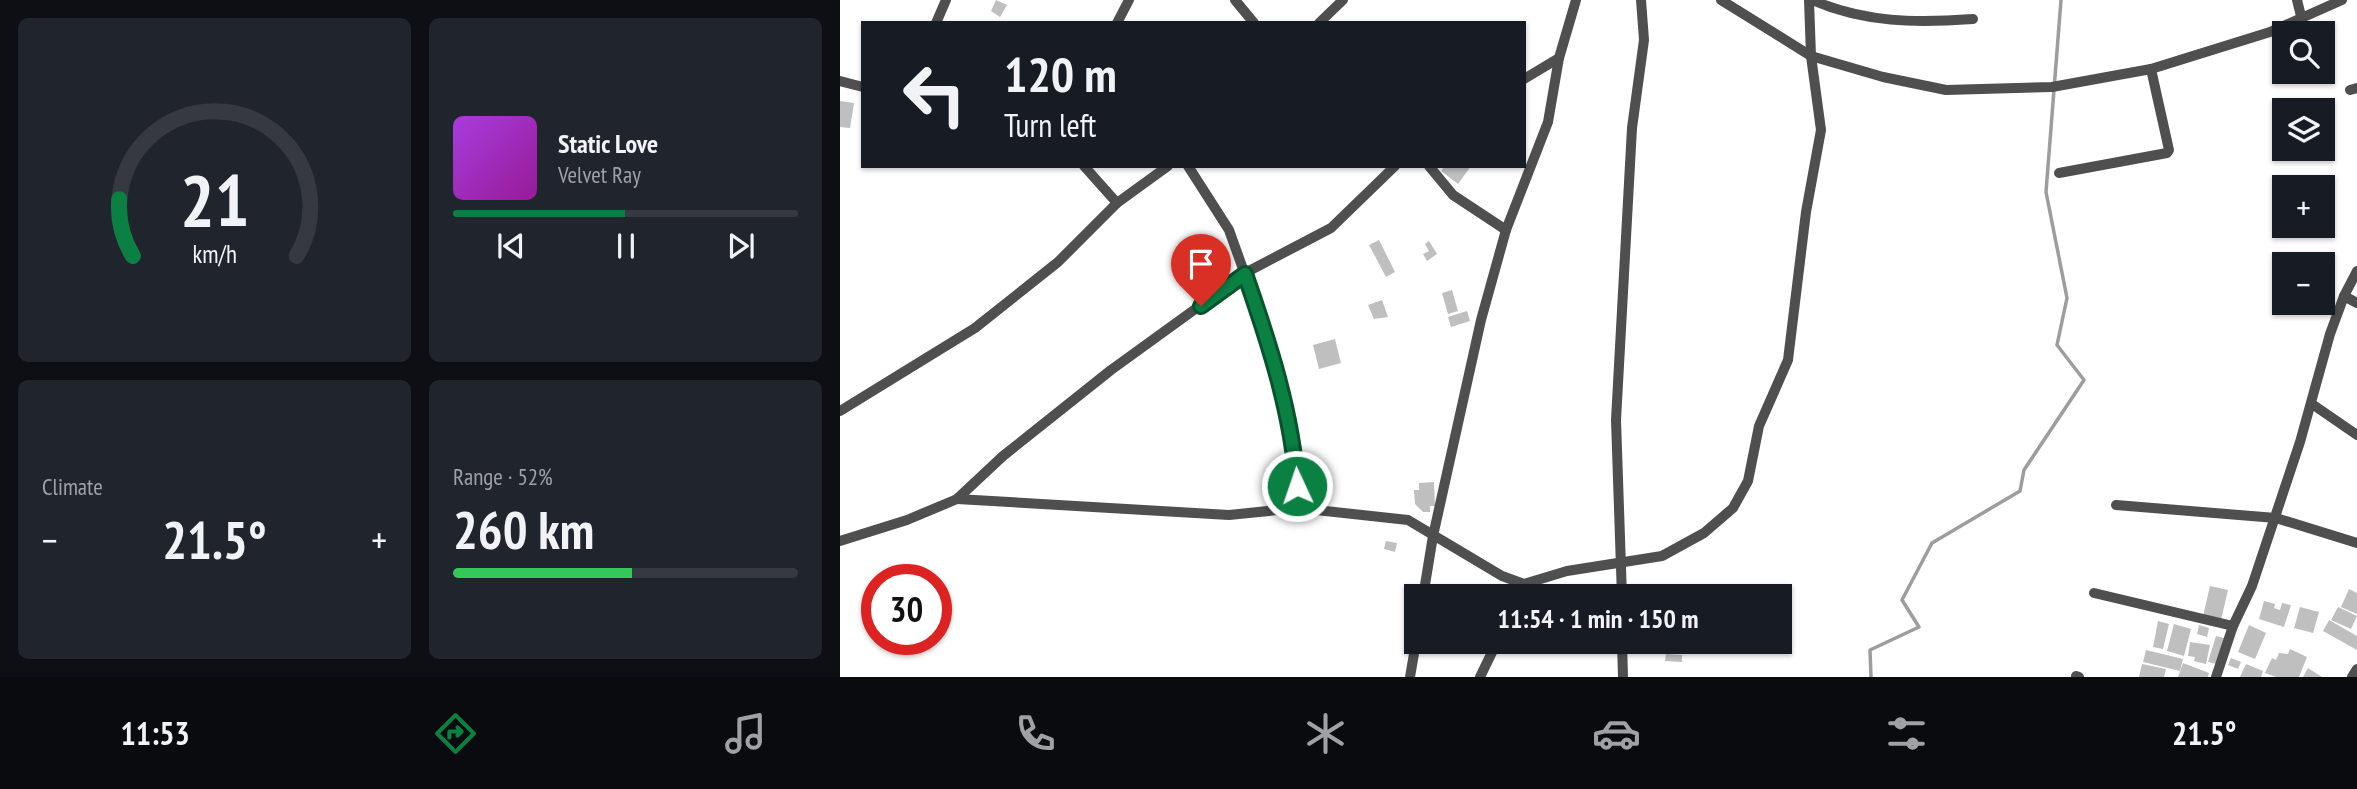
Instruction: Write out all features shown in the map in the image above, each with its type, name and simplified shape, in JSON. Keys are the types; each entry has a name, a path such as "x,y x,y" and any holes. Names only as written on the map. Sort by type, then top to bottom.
{"street":[{"path":"937,21 946,0"},
{"path":"1118,21 1129,0"},
{"path":"1235,0 1252,21"},
{"path":"1322,21 1343,0"},
{"path":"1425,584 1433,536 1481,320 1506,230 1548,122 1559,58 1576,0"},
{"path":"1622,584 1616,420 1632,128 1644,40 1641,0"},
{"path":"1721,0 1811,56 1883,77 1946,90 2052,87 2151,69 2270,32 2342,0"},
{"path":"957,499 1230,515 1298,508 1408,520 1502,576 1524,584 1567,571 1662,556 1704,533 1733,508 1748,481 1759,426 1788,360 1806,212 1821,130 1811,56 1810,0 1848,14 1894,22 1973,19"},
{"path":"2297,0 2301,16"},
{"path":"1526,78 1559,58"},
{"path":"2059,173 2167,153 2151,69"},
{"path":"840,81 861,86"},
{"path":"1086,168 1117,203"},
{"path":"840,411 975,328 1058,262 1117,203 1165,168"},
{"path":"1189,168 1229,230 1267,336 1294,443 1298,508"},
{"path":"840,541 907,520 957,499 1003,456 1111,370 1245,274 1331,228 1393,168"},
{"path":"1431,168 1453,195 1506,230"},
{"path":"2216,677 2233,626 2252,586 2276,518 2344,296 2357,271"},
{"path":"2344,296 2357,303"},
{"path":"2312,404 2357,435"},
{"path":"2116,505 2276,518 2357,543"},
{"path":"2094,593 2233,626"},
{"path":"1410,677 1414,654"},
{"path":"1480,677 1491,654"},
{"path":"1622,654 1623,677"},
{"path":"2352,677 2357,669"}],"building":[{"path":"996,0 1007,5 1000,17 991,11"},
{"path":"840,101 854,103 850,128 840,127"},
{"path":"1443,168 1470,168 1458,184 1441,171"},
{"path":"1379,240 1395,272 1386,277 1369,245"},
{"path":"1429,241 1437,254 1427,261 1423,254 1429,251 1425,244"},
{"path":"1452,290 1458,311 1448,314 1442,293"},
{"path":"1382,300 1388,317 1374,319 1368,305"},
{"path":"1467,311 1470,321 1451,327 1448,317"},
{"path":"1335,339 1341,363 1319,369 1313,345"},
{"path":"1434,482 1435,506 1430,506 1430,512 1423,512 1415,504 1414,490 1419,490 1419,483"},
{"path":"1386,541 1397,543 1395,552 1384,549"},
{"path":"2210,586 2228,590 2221,620 2203,616"},
{"path":"2349,589 2357,593 2357,614 2341,607"},
{"path":"2264,601 2275,604 2274,608 2280,610 2282,603 2291,605 2284,627 2259,619"},
{"path":"2300,607 2319,612 2313,633 2294,628"},
{"path":"2338,607 2357,616 2351,629 2331,620"},
{"path":"2329,620 2357,636 2357,650 2323,631"},
{"path":"2158,621 2169,624 2163,649 2153,647"},
{"path":"2174,624 2191,629 2184,656 2167,651"},
{"path":"2199,625 2209,628 2207,637 2197,634"},
{"path":"2249,625 2266,633 2255,659 2238,652"},
{"path":"2216,636 2224,638 2217,664 2208,662"},
{"path":"2190,642 2210,645 2206,664 2194,661 2195,657 2188,656"},
{"path":"2290,649 2307,657 2299,677 2276,677 2265,673 2272,658 2276,660 2279,653 2288,654"},
{"path":"2146,650 2183,659 2180,671 2143,662"},
{"path":"1666,654 1682,655 1682,662 1665,661"},
{"path":"2231,658 2241,662 2238,669 2228,665"},
{"path":"2183,663 2209,673 2208,677 2178,677"},
{"path":"2142,664 2166,669 2164,677 2139,677"},
{"path":"2246,664 2263,671 2261,677 2240,677"},
{"path":"2308,668 2322,677 2303,677"}],"waterway":[{"path":"1871,677 1870,650 1919,627 1902,600 1932,543 2020,491 2024,470 2084,380 2057,345 2067,298 2046,192 2061,0"}],"route":[{"path":"1201,306 1245,274 1267,336 1294,443 1297,486"}]}
